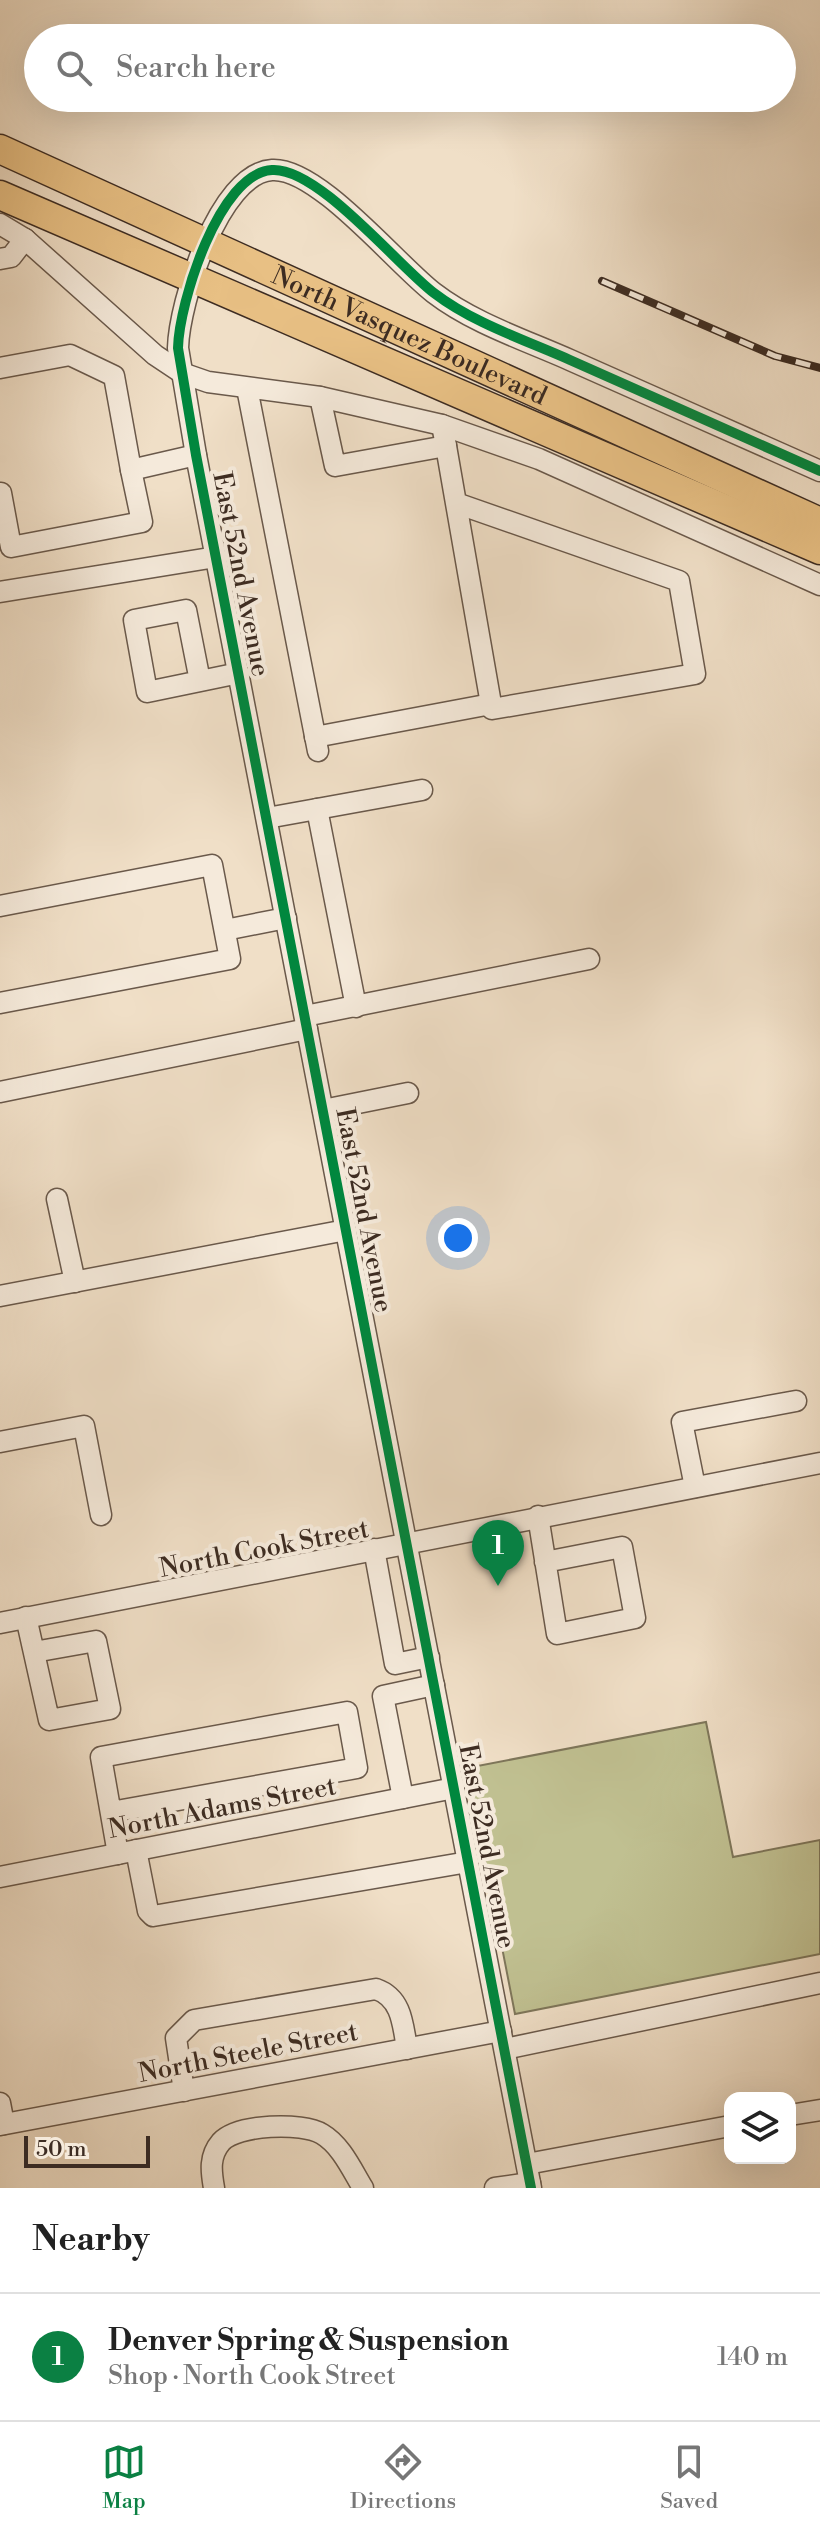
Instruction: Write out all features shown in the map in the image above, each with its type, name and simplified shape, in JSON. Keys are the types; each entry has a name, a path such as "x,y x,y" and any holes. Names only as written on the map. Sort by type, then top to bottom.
{"highway":[{"name":"North Vasquez Boulevard","path":"0,149 820,522"},
{"name":"North Vasquez Boulevard","path":"0,195 820,550"}],"street":[{"name":"East 52nd Avenue","path":"530,2178 196,455 178,330 206,242 241,183 265,171 285,171 361,223 395,261 437,295 491,326 820,471"},
{"path":"0,224 25,239 155,355 182,373 208,382 320,397 442,425 539,459 820,585"},
{"path":"0,259 11,257 25,239"},
{"path":"0,368 70,355 114,376 142,522 5,541 1,493"},
{"path":"247,388 316,744 491,704"},
{"path":"320,397 335,466 446,446"},
{"path":"442,425 492,709 695,674 679,581 456,503"},
{"path":"131,470 196,455"},
{"path":"0,592 216,557"},
{"path":"200,681 186,610 134,620 147,692 239,673"},
{"path":"267,818 422,790"},
{"path":"317,809 356,1007"},
{"path":"0,906 212,865 230,959 0,1003"},
{"path":"225,930 286,918"},
{"path":"0,1092 306,1023 356,1007 589,959"},
{"path":"323,1110 408,1093"},
{"path":"57,1199 75,1282"},
{"path":"0,1296 346,1230"},
{"path":"695,1487 682,1422 796,1401"},
{"path":"0,1442 84,1426 101,1515"},
{"name":"North Cook Street","path":"0,1623 820,1463"},
{"path":"538,1516 545,1562 557,1634 635,1618 622,1547 545,1562"},
{"path":"374,1549 395,1664 429,1657"},
{"path":"26,1617 49,1720 110,1709 96,1641 34,1652"},
{"path":"403,1798 383,1696 434,1685"},
{"path":"111,1812 357,1768 347,1712 101,1757 111,1812 148,1911 153,1916 468,1862"},
{"name":"North Adams Street","path":"0,1877 454,1788"},
{"name":"North Steele Street","path":"2,2125 407,2049 503,2040 820,1983"},
{"path":"184,2091 174,2048 183,2028 194,2020 376,1989 387,1993 400,2011 407,2049"},
{"path":"0,2103 2,2125"},
{"path":"796,2114 820,2110"},
{"path":"214,2188 210,2165 222,2141 249,2129 293,2126 322,2134 345,2157 363,2188"},
{"path":"495,2188 724,2128"}],"green space":[{"path":"706,1722 733,1857 820,1840 820,1954 515,2014 467,1768"}],"railway":[{"path":"602,281 775,356 820,368"}],"cycle path":[{"path":"531,2188 196,455 178,348 194,273 219,216 235,193 253,177 272,170 291,173 334,200 418,280 449,304 500,330 820,471"}],"place":[{"name":"Denver Spring & Suspension","path":"498,1586"}]}
